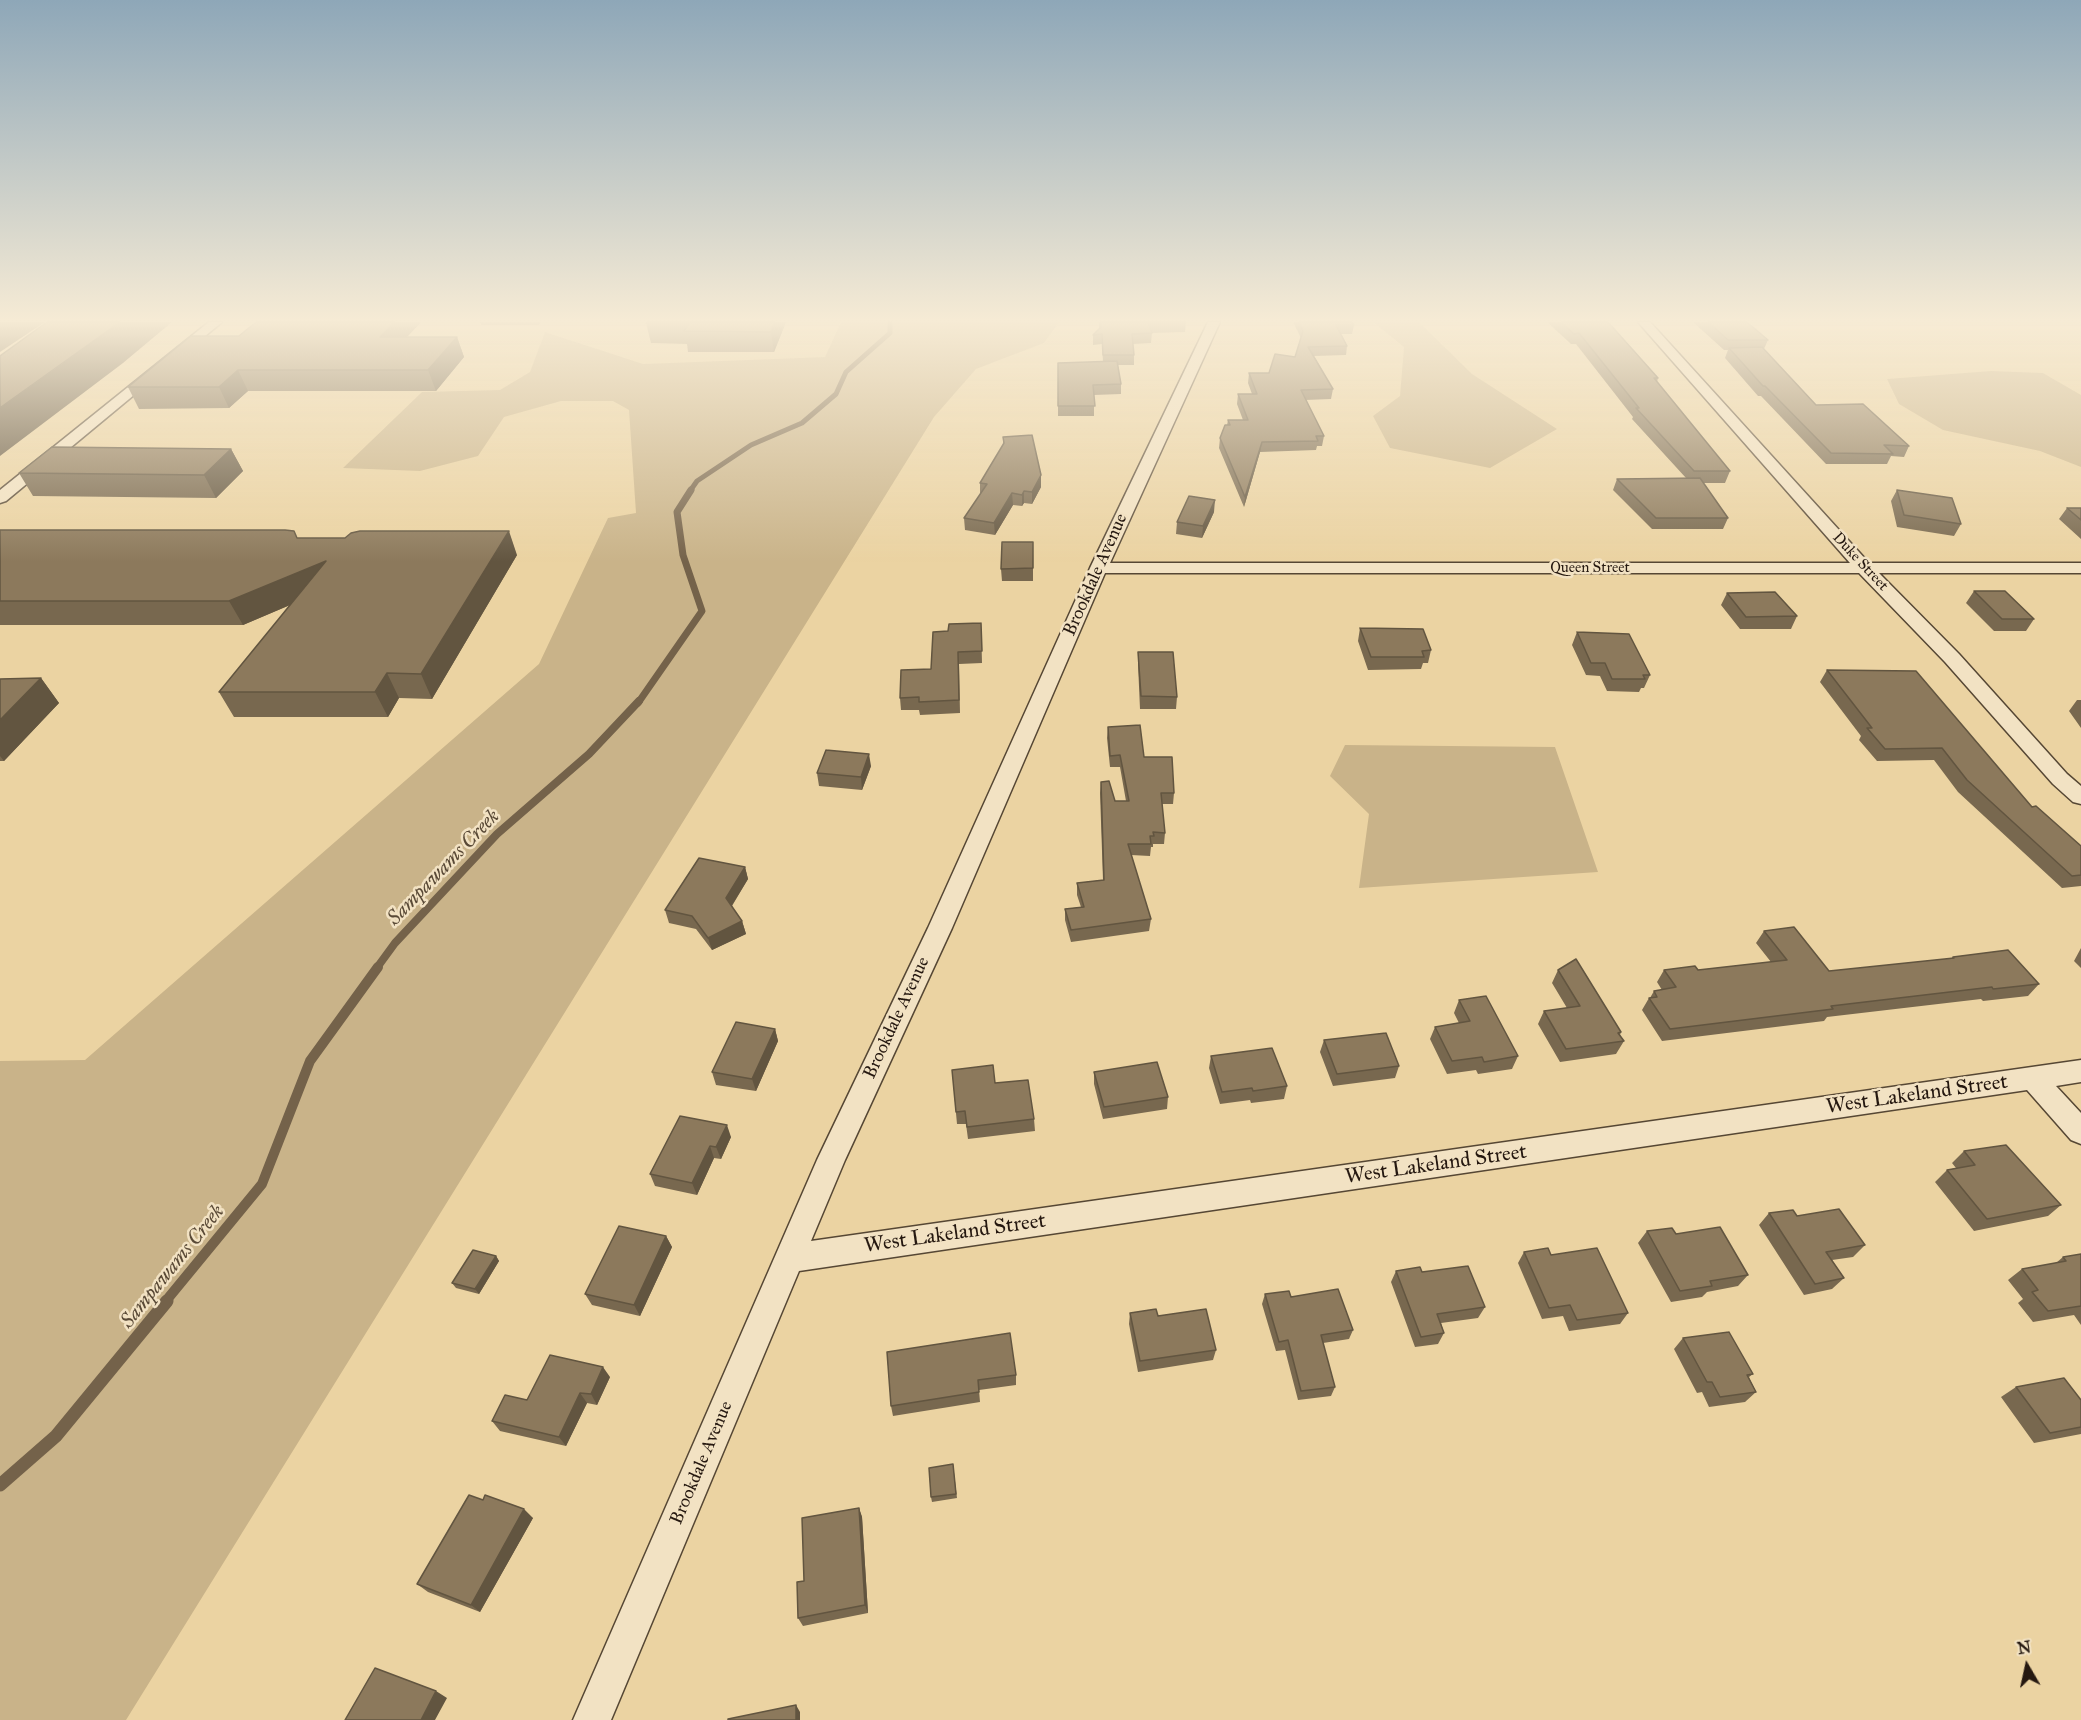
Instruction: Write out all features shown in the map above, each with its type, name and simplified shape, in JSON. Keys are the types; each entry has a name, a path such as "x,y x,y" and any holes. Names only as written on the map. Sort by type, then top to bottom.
{"street":[{"path":"0,498 117,402"},
{"name":"Brookdale Avenue","path":"592,1720 831,1160 940,928 1099,568 1176,402"},
{"name":"Duke Street","path":"1716,402 1864,568 1952,658 2060,779 2081,797"},
{"name":"Queen Street","path":"1099,568 2081,568"},
{"name":"West Lakeland Street","path":"790,1258 2081,1071"},
{"path":"2033,1078 2081,1132"}],"shaded area":[{"path":"411,402 556,402 504,417 478,456 420,471 343,468"},
{"path":"615,402 947,402 934,417 126,1720 0,1720 0,1061 85,1060 539,664 608,518 636,513 629,410"},
{"path":"1392,402 1516,402 1557,429 1490,468 1390,448 1373,416"},
{"path":"1898,402 2081,402 2081,467 2040,451 1943,430"},
{"path":"1345,745 1555,747 1598,872 1359,888 1369,814 1330,776"}],"building":[{"path":"0,402 8,402 0,408"},
{"path":"1058,402 1095,402 1095,406 1058,406"},
{"path":"1241,402 1307,402 1324,436 1316,436 1318,441 1262,442 1245,497 1220,438 1225,425 1230,425 1228,420 1248,420"},
{"path":"1634,402 1674,402 1730,471 1694,471 1636,408 1639,408"},
{"path":"1781,402 1813,402 1816,405 1863,404 1909,446 1884,445 1893,454 1831,453"},
{"path":"1032,435 1041,475 1032,492 1024,491 1022,495 1012,493 994,523 964,518 987,484 980,483 1004,443 1003,437"},
{"path":"52,447 231,449 204,475 19,473"},
{"path":"1700,478 1728,518 1656,518 1617,479"},
{"path":"1897,490 1952,498 1961,524 1904,515"},
{"path":"1189,496 1215,500 1203,526 1177,522"},
{"path":"2067,508 2081,508 2081,520"},
{"path":"0,530 285,530 294,531 297,538 345,538 351,533 360,531 509,531 421,674 387,673 375,692 219,692 326,561 229,601 0,601"},
{"path":"1002,542 1033,542 1033,568 1001,569"},
{"path":"1974,591 2005,591 2034,619 2002,619"},
{"path":"1775,592 1797,616 1746,617 1727,593"},
{"path":"981,623 982,651 958,652 959,700 919,702 919,697 900,698 901,670 931,669 933,632 948,631 949,624"},
{"path":"1360,628 1423,629 1431,650 1422,651 1424,657 1371,657"},
{"path":"1577,632 1629,634 1650,675 1643,675 1645,679 1612,679 1605,663 1591,663"},
{"path":"1138,652 1173,652 1177,697 1141,696"},
{"path":"1827,670 1916,671 2032,807 2036,806 2081,846 2081,875 2072,876 1967,780 1942,748 1885,749 1867,728 1872,728"},
{"path":"41,678 0,720 0,679"},
{"path":"1140,725 1144,757 1172,757 1174,793 1161,793 1165,833 1153,832 1154,836 1150,836 1151,844 1128,844 1151,919 1071,930 1065,909 1084,907 1077,883 1104,880 1101,782 1109,781 1115,801 1129,801 1120,755 1110,756 1108,727"},
{"path":"826,750 869,754 861,777 817,773"},
{"path":"699,858 745,867 726,898 742,921 708,938 692,916 665,910"},
{"path":"1794,927 1829,971 2008,950 2039,984 1993,989 1992,987 1831,1006 1833,1009 1670,1029 1649,998 1657,997 1654,991 1676,987 1664,970 1695,966 1698,970 1787,960 1764,931"},
{"path":"1576,959 1621,1032 1618,1033 1624,1041 1566,1049 1544,1011 1580,1006 1558,970"},
{"path":"1486,996 1518,1056 1484,1062 1482,1057 1452,1061 1435,1027 1470,1021 1459,1000"},
{"path":"736,1022 775,1029 752,1079 712,1072"},
{"path":"1386,1033 1399,1066 1337,1074 1324,1040"},
{"path":"1272,1048 1287,1086 1253,1091 1252,1088 1222,1092 1211,1056"},
{"path":"1157,1062 1168,1097 1104,1107 1094,1072"},
{"path":"993,1065 995,1083 1028,1080 1034,1119 967,1127 965,1111 956,1112 952,1070"},
{"path":"680,1116 727,1125 716,1147 710,1146 692,1183 650,1174"},
{"path":"2006,1145 2061,1205 1987,1219 1947,1170 1975,1165 1964,1151"},
{"path":"1839,1209 1865,1245 1826,1252 1844,1278 1815,1284 1769,1213 1793,1210 1797,1216"},
{"path":"619,1226 666,1236 634,1305 585,1294"},
{"path":"1720,1227 1748,1275 1710,1281 1712,1286 1680,1291 1647,1231 1672,1228 1676,1234"},
{"path":"1548,1248 1551,1255 1597,1248 1628,1313 1577,1320 1570,1305 1549,1308 1524,1252"},
{"path":"473,1250 496,1256 475,1289 452,1283"},
{"path":"2081,1254 2081,1306 2048,1311 2032,1292 2038,1290 2022,1269 2066,1261 2063,1257"},
{"path":"1468,1266 1485,1307 1437,1314 1444,1333 1421,1337 1396,1271 1420,1267 1422,1272"},
{"path":"1338,1289 1353,1330 1321,1335 1335,1387 1301,1391 1288,1340 1279,1342 1265,1294 1289,1291 1291,1297"},
{"path":"1156,1309 1158,1316 1206,1309 1216,1350 1140,1361 1130,1313"},
{"path":"1729,1332 1753,1374 1747,1375 1756,1392 1720,1397 1712,1382 1707,1382 1683,1338"},
{"path":"1010,1333 1016,1375 978,1380 979,1392 891,1406 887,1352"},
{"path":"550,1355 603,1367 591,1394 580,1393 559,1437 492,1421 505,1395 527,1400"},
{"path":"2064,1378 2081,1400 2081,1427 2050,1433 2016,1387"},
{"path":"953,1464 956,1494 931,1497 929,1468"},
{"path":"469,1495 483,1500 485,1495 524,1509 471,1605 417,1584"},
{"path":"859,1508 865,1605 798,1618 797,1582 804,1581 802,1518"},
{"path":"375,1668 436,1691 421,1720 345,1720"},
{"path":"796,1705 796,1720 728,1720 728,1719"}],"waterway":[{"name":"Sampawams Creek","path":"690,491 697,481 751,445 802,423 826,402"},
{"name":"Sampawams Creek","path":"638,703 702,611 683,555 677,512 691,490"},
{"name":"Sampawams Creek","path":"376,969 395,943 497,834 589,754 639,701"},
{"name":"Sampawams Creek","path":"165,1302 262,1184 310,1061 378,967"},
{"name":"Sampawams Creek","path":"0,1485 56,1436 167,1301"}]}
